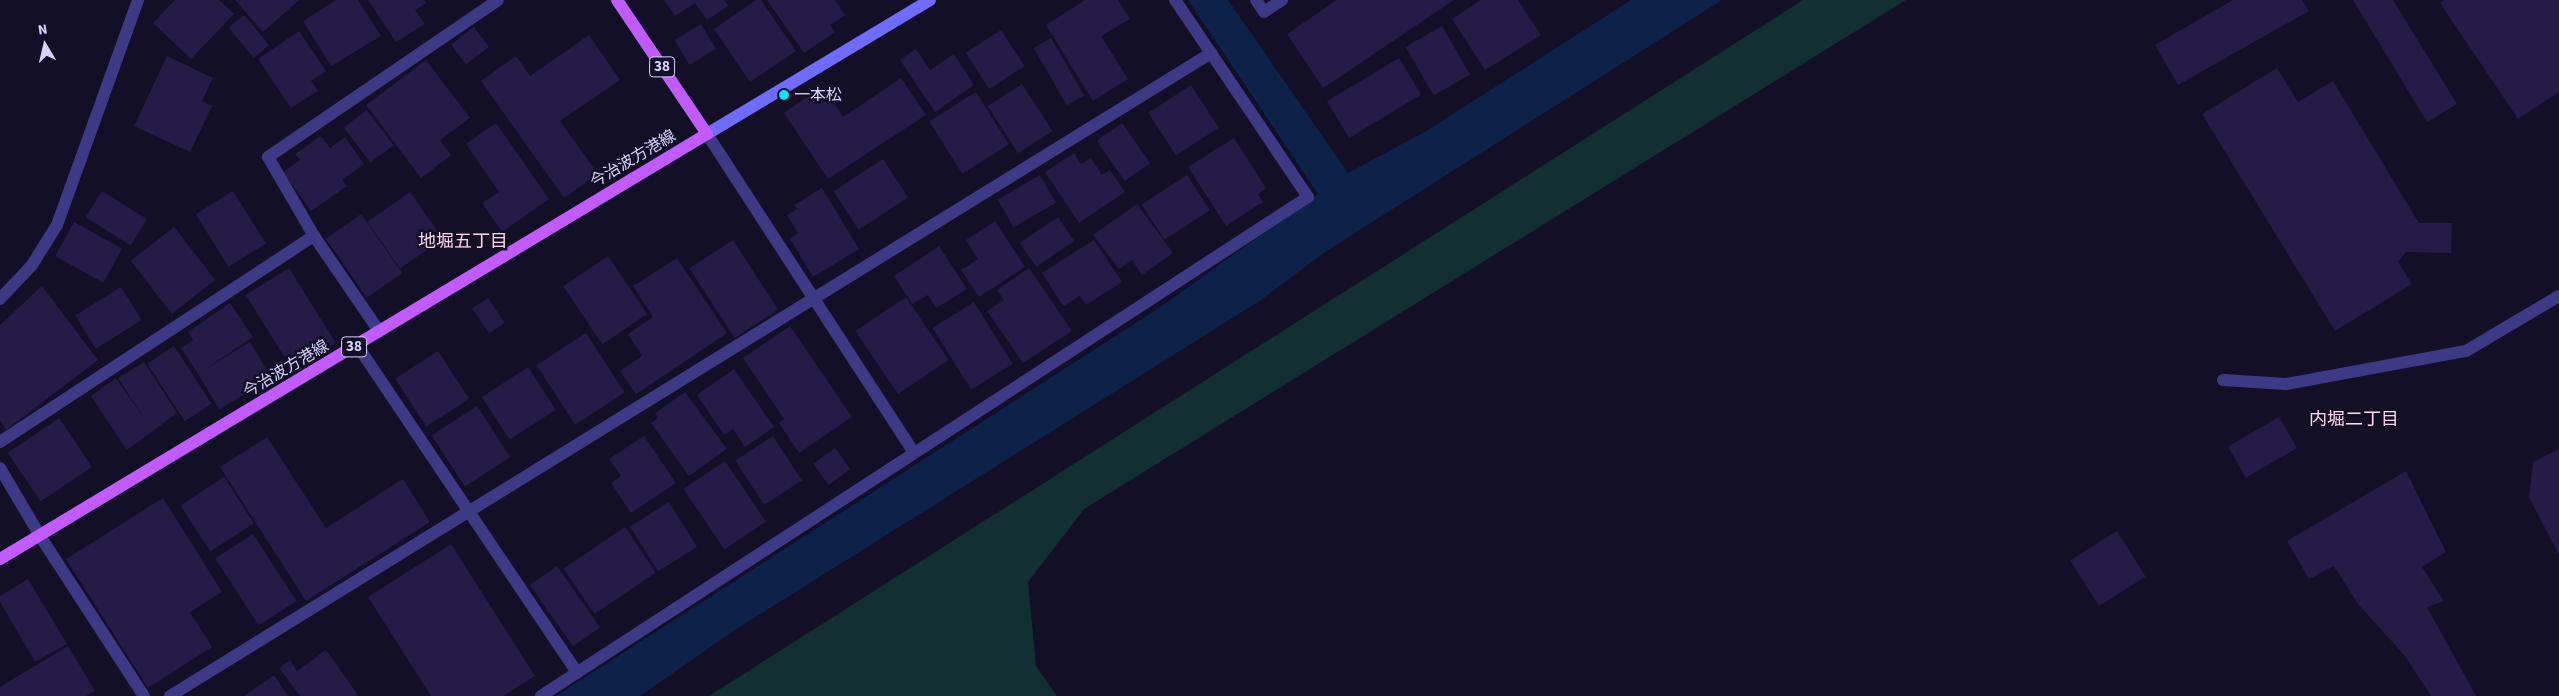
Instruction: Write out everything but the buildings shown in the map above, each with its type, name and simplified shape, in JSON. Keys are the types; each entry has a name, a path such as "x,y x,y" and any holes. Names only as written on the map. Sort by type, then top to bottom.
{"main road":[{"name":"38","path":"617,0 707,134"},
{"name":"今治波方港線","path":"0,559 707,134"}],"street":[{"path":"0,299 32,265 57,226 138,0"},
{"path":"379,331 314,236 268,157 498,0"},
{"path":"914,454 707,134 930,0"},
{"path":"541,696 1308,197 1175,0"},
{"path":"1256,0 1264,12 1282,0"},
{"path":"170,696 471,512 1211,53"},
{"path":"0,442 314,236"},
{"path":"2223,380 2286,384 2466,351 2559,296"},
{"path":"357,346 471,512 577,673"},
{"path":"0,468 40,536 144,696"}],"green space":[{"path":"1803,0 1906,0 1084,509 1028,582 1036,666 1057,696 709,696"}],"water":[{"path":"1188,0 1228,0 1348,173 1428,130 1631,0 1722,0 1325,252 1261,300 735,630 640,696 556,696 1159,308 1318,194"}],"place":[{"name":"一本松","path":"784,95"}],"district":[{"name":"地堀五丁目","path":"463,242"},
{"name":"内堀二丁目","path":"2354,420"}]}
